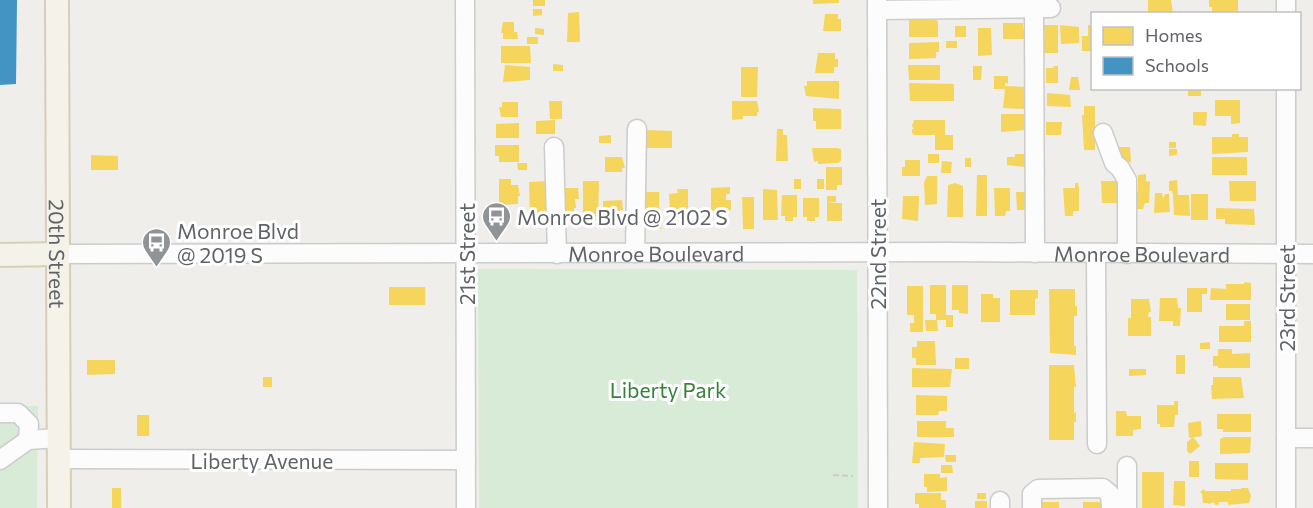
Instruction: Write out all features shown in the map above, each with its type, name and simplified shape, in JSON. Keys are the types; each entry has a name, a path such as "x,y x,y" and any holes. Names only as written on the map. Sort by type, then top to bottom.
{"main road":[{"name":"20th Street","path":"57,0 59,508"},
{"name":"Monroe Boulevard","path":"0,255 58,254"}],"street":[{"name":"21st Street","path":"465,0 466,508"},
{"path":"877,5 1042,8 1035,253"},
{"name":"22nd Street","path":"877,5 878,508"},
{"name":"23rd Street","path":"1286,90 1286,508"},
{"path":"636,253 637,129"},
{"path":"1103,133 1114,163 1127,180 1127,254"},
{"path":"554,147 557,254"},
{"name":"Monroe Boulevard","path":"58,254 1313,254"},
{"path":"1096,254 1097,444"},
{"path":"0,413 18,413 29,424 28,440 0,460"},
{"path":"1286,438 1313,438"},
{"name":"Liberty Avenue","path":"28,440 59,449 466,460"},
{"path":"1126,508 1127,466"},
{"path":"1032,508 1032,494 1038,489 1103,488 1110,494 1111,508"}],"path":[{"path":"833,475 853,476"}],"green space":[{"name":"Liberty Park","path":"478,269 857,270 858,508 479,508"},
{"path":"0,406 38,406 37,508 0,508"}],"building: Homes":[{"path":"533,0 545,0 545,6 533,6"},
{"path":"813,0 839,0 839,3 813,4"},
{"path":"1148,0 1171,0 1173,12 1148,12"},
{"path":"1209,0 1238,0 1238,12 1212,12 1212,7 1209,7"},
{"path":"533,9 542,9 542,15 533,16"},
{"path":"579,12 580,42 567,42 568,13"},
{"path":"825,14 838,14 838,19 841,19 841,31 823,31"},
{"path":"909,20 938,21 938,37 909,37"},
{"path":"503,22 514,22 514,32 517,32 518,39 503,39 503,33 501,33"},
{"path":"1003,23 1023,23 1023,29 1027,28 1026,39 1003,39"},
{"path":"1041,25 1058,25 1058,53 1042,53"},
{"path":"1060,25 1079,27 1079,43 1061,44"},
{"path":"1088,25 1091,25 1091,51 1082,51 1082,36 1088,36"},
{"path":"955,26 966,26 966,37 955,37"},
{"path":"535,28 544,29 544,35 535,34"},
{"path":"978,28 991,28 992,55 978,56"},
{"path":"527,37 538,37 538,44 527,44"},
{"path":"946,41 957,41 957,48 946,48"},
{"path":"939,42 939,52 936,52 936,58 909,59 909,43"},
{"path":"501,46 530,46 531,63 501,63"},
{"path":"818,53 835,53 838,67 834,67 834,73 815,73"},
{"path":"553,64 563,65 563,71 553,71"},
{"path":"505,65 530,67 530,80 503,82"},
{"path":"908,65 940,65 940,80 909,80"},
{"path":"973,66 982,66 981,80 973,80"},
{"path":"1058,66 1058,83 1046,83 1046,68"},
{"path":"741,67 758,67 757,97 741,97"},
{"path":"994,76 1008,76 1008,83 1005,83 1005,86 1027,87 1026,109 1003,108 1005,89 994,89"},
{"path":"1071,77 1078,77 1080,90 1069,90"},
{"path":"807,81 839,81 839,99 806,96 804,86 807,86"},
{"path":"909,83 954,84 954,101 910,101"},
{"path":"1188,90 1201,90 1201,96 1188,96"},
{"path":"1047,93 1070,95 1071,107 1047,106"},
{"path":"1215,100 1240,100 1240,123 1231,124 1231,116 1215,116"},
{"path":"549,101 562,101 562,119 550,119"},
{"path":"732,101 757,101 759,112 757,116 743,116 743,119 732,120"},
{"path":"502,102 518,102 518,117 501,117 499,107 502,107"},
{"path":"1084,106 1095,106 1095,150 1084,150 1082,115 1084,115"},
{"path":"813,108 841,109 841,129 816,129 816,121 813,121"},
{"path":"1193,112 1207,112 1206,126 1193,125"},
{"path":"1001,114 1027,114 1027,130 1001,132"},
{"path":"555,120 555,134 536,134 536,121"},
{"path":"914,120 945,120 945,135 953,135 953,150 935,150 935,135 914,135 912,126"},
{"path":"1046,122 1062,122 1061,135 1046,135"},
{"path":"519,123 519,138 496,138 496,124"},
{"path":"777,129 783,129 783,135 787,135 788,161 776,161"},
{"path":"645,130 672,131 672,148 645,148"},
{"path":"1232,134 1248,137 1248,152 1212,154 1212,137 1232,137"},
{"path":"611,135 611,143 599,143 599,136"},
{"path":"1169,142 1176,142 1176,148 1169,148"},
{"path":"495,145 519,145 519,162 499,162 499,156 495,156"},
{"path":"1119,147 1130,147 1131,162 1120,163"},
{"path":"812,148 841,149 841,161 818,164 818,161 814,162"},
{"path":"1169,149 1177,149 1177,155 1169,156"},
{"path":"928,154 939,154 939,163 928,163"},
{"path":"1015,154 1026,154 1026,167 1007,165 1007,157 1015,157"},
{"path":"91,155 118,156 118,170 91,170"},
{"path":"605,157 622,157 625,168 622,168 622,172 605,172"},
{"path":"1212,157 1247,157 1247,175 1212,175"},
{"path":"965,158 971,158 971,167 965,167"},
{"path":"905,160 920,160 920,176 902,176"},
{"path":"942,161 952,162 951,173 941,173"},
{"path":"517,163 527,163 527,170 518,170"},
{"path":"826,167 842,167 842,185 837,185 837,190 826,190"},
{"path":"1146,174 1146,181 1150,182 1149,203 1145,203 1143,209 1134,209 1134,192 1138,192 1138,175"},
{"path":"977,175 987,175 987,216 976,216"},
{"path":"927,176 937,176 937,204 925,205 924,182"},
{"path":"499,179 511,179 511,185 518,185 520,196 518,196 518,204 499,205"},
{"path":"794,179 801,179 801,189 794,189"},
{"path":"817,179 824,179 824,189 817,189"},
{"path":"1177,180 1178,195 1189,195 1190,216 1174,215 1173,195 1172,191 1169,191 1169,181"},
{"path":"548,181 548,218 530,218 529,182"},
{"path":"583,181 599,181 598,220 583,220"},
{"path":"1101,181 1122,181 1124,203 1102,203"},
{"path":"1229,181 1256,181 1256,201 1230,201"},
{"path":"955,183 963,186 963,217 947,217 948,185"},
{"path":"1075,183 1078,183 1079,188 1079,211 1073,211 1073,216 1065,216 1063,188 1075,188"},
{"path":"730,187 730,194 726,194 726,200 731,200 731,210 716,215 716,211 711,211 711,188"},
{"path":"563,188 578,188 579,199 575,199 576,208 574,208 574,211 578,211 576,222 563,220"},
{"path":"994,188 1010,188 1010,211 1006,211 1005,216 995,216"},
{"path":"677,189 688,189 688,216 671,217 669,194 678,193"},
{"path":"763,189 777,190 778,220 763,220"},
{"path":"643,192 659,192 662,229 649,229 649,221 644,221"},
{"path":"1016,192 1032,192 1032,210 1017,210"},
{"path":"1155,193 1162,193 1163,199 1165,194 1169,194 1170,212 1154,213"},
{"path":"1191,194 1208,194 1208,220 1191,220"},
{"path":"782,195 797,195 797,217 793,217 793,221 785,221 785,216 781,216"},
{"path":"827,196 836,196 836,202 827,203"},
{"path":"903,196 919,196 918,221 902,219"},
{"path":"742,197 754,197 754,229 743,229"},
{"path":"803,198 819,198 819,217 815,217 815,221 807,221 807,217 803,217"},
{"path":"622,200 623,210 620,210 620,214 624,214 624,220 603,220 603,201"},
{"path":"827,203 842,203 842,221 827,221"},
{"path":"1216,208 1254,209 1255,225 1225,224 1225,219 1216,219"},
{"path":"1244,282 1251,283 1251,300 1210,300 1211,288 1226,289 1226,284 1244,284"},
{"path":"930,285 946,285 946,315 953,315 953,327 946,327 946,320 936,320 936,314 930,314"},
{"path":"952,285 968,285 968,314 952,310"},
{"path":"907,286 923,286 923,332 910,332 910,323 914,323 914,315 907,315"},
{"path":"389,287 425,287 425,305 389,305"},
{"path":"1187,288 1207,288 1207,294 1202,294 1202,312 1187,312"},
{"path":"1049,289 1075,289 1077,316 1074,316 1074,346 1076,346 1076,355 1050,353"},
{"path":"1010,290 1038,290 1038,298 1035,299 1035,315 1010,315"},
{"path":"981,294 993,294 993,298 1000,298 1000,322 981,322"},
{"path":"1160,298 1177,298 1178,308 1181,308 1180,326 1173,326 1173,321 1159,321"},
{"path":"1131,299 1149,299 1151,312 1148,317 1151,317 1151,336 1128,336"},
{"path":"1226,304 1250,304 1250,320 1226,320"},
{"path":"925,320 937,320 938,331 926,331"},
{"path":"1244,321 1251,321 1251,342 1219,342 1219,326 1244,326"},
{"path":"917,341 935,341 936,365 916,365 916,358 912,358 912,347 917,347"},
{"path":"1210,342 1210,349 1200,349 1200,343"},
{"path":"1218,349 1232,349 1232,354 1250,353 1250,368 1213,366 1213,356 1218,356"},
{"path":"1176,355 1185,355 1185,374 1176,374"},
{"path":"955,358 969,358 969,369 955,369"},
{"path":"87,360 115,360 115,374 87,375"},
{"path":"1049,365 1074,365 1076,422 1074,422 1074,440 1049,440"},
{"path":"912,368 952,369 950,387 912,387"},
{"path":"1129,369 1146,369 1146,375 1129,376"},
{"path":"263,377 272,377 272,387 263,387"},
{"path":"1213,377 1241,377 1244,398 1212,399"},
{"path":"916,395 947,396 947,411 939,411 938,415 916,415"},
{"path":"1174,401 1178,401 1178,415 1175,415 1174,427 1160,427 1160,424 1157,424 1157,405 1174,405"},
{"path":"1116,411 1126,411 1127,416 1141,416 1141,429 1133,430 1133,436 1116,436"},
{"path":"1217,414 1251,414 1251,432 1223,432 1223,429 1217,429"},
{"path":"137,415 149,415 149,436 137,436"},
{"path":"917,421 946,421 946,428 954,428 954,437 917,437"},
{"path":"1201,421 1202,436 1189,438 1188,423"},
{"path":"1193,437 1200,446 1190,454 1187,451 1187,442"},
{"path":"1251,437 1250,453 1220,454 1220,439"},
{"path":"914,442 945,444 944,457 920,458 920,463 912,463"},
{"path":"945,455 956,455 956,462 946,462"},
{"path":"1189,461 1199,461 1199,477 1189,477"},
{"path":"1215,463 1248,463 1248,480 1215,479"},
{"path":"941,465 952,465 953,473 941,473"},
{"path":"1142,472 1164,472 1164,508 1142,508"},
{"path":"924,474 940,474 940,478 947,477 947,491 927,492 927,487 924,487"},
{"path":"1174,481 1185,481 1185,506 1173,505"},
{"path":"112,488 121,488 121,508 112,508"},
{"path":"1248,488 1251,496 1249,503 1228,505 1228,502 1219,502 1215,505 1214,502 1203,503 1200,492 1204,489 1205,491 1231,491 1231,489"},
{"path":"915,493 941,493 941,500 946,500 946,508 919,508 919,504 915,504"},
{"path":"977,493 986,493 986,499 977,499"},
{"path":"975,501 987,501 987,508 975,508"},
{"path":"1039,502 1059,502 1059,508 1039,508"},
{"path":"1083,502 1103,502 1103,508 1083,508"}],"building: Schools":[{"path":"0,0 17,0 16,84 0,85"}],"place":[{"name":"Monroe Blvd @ 2102 S","path":"496,242"},
{"name":"Monroe Blvd @ 2019 S","path":"156,268"}]}
